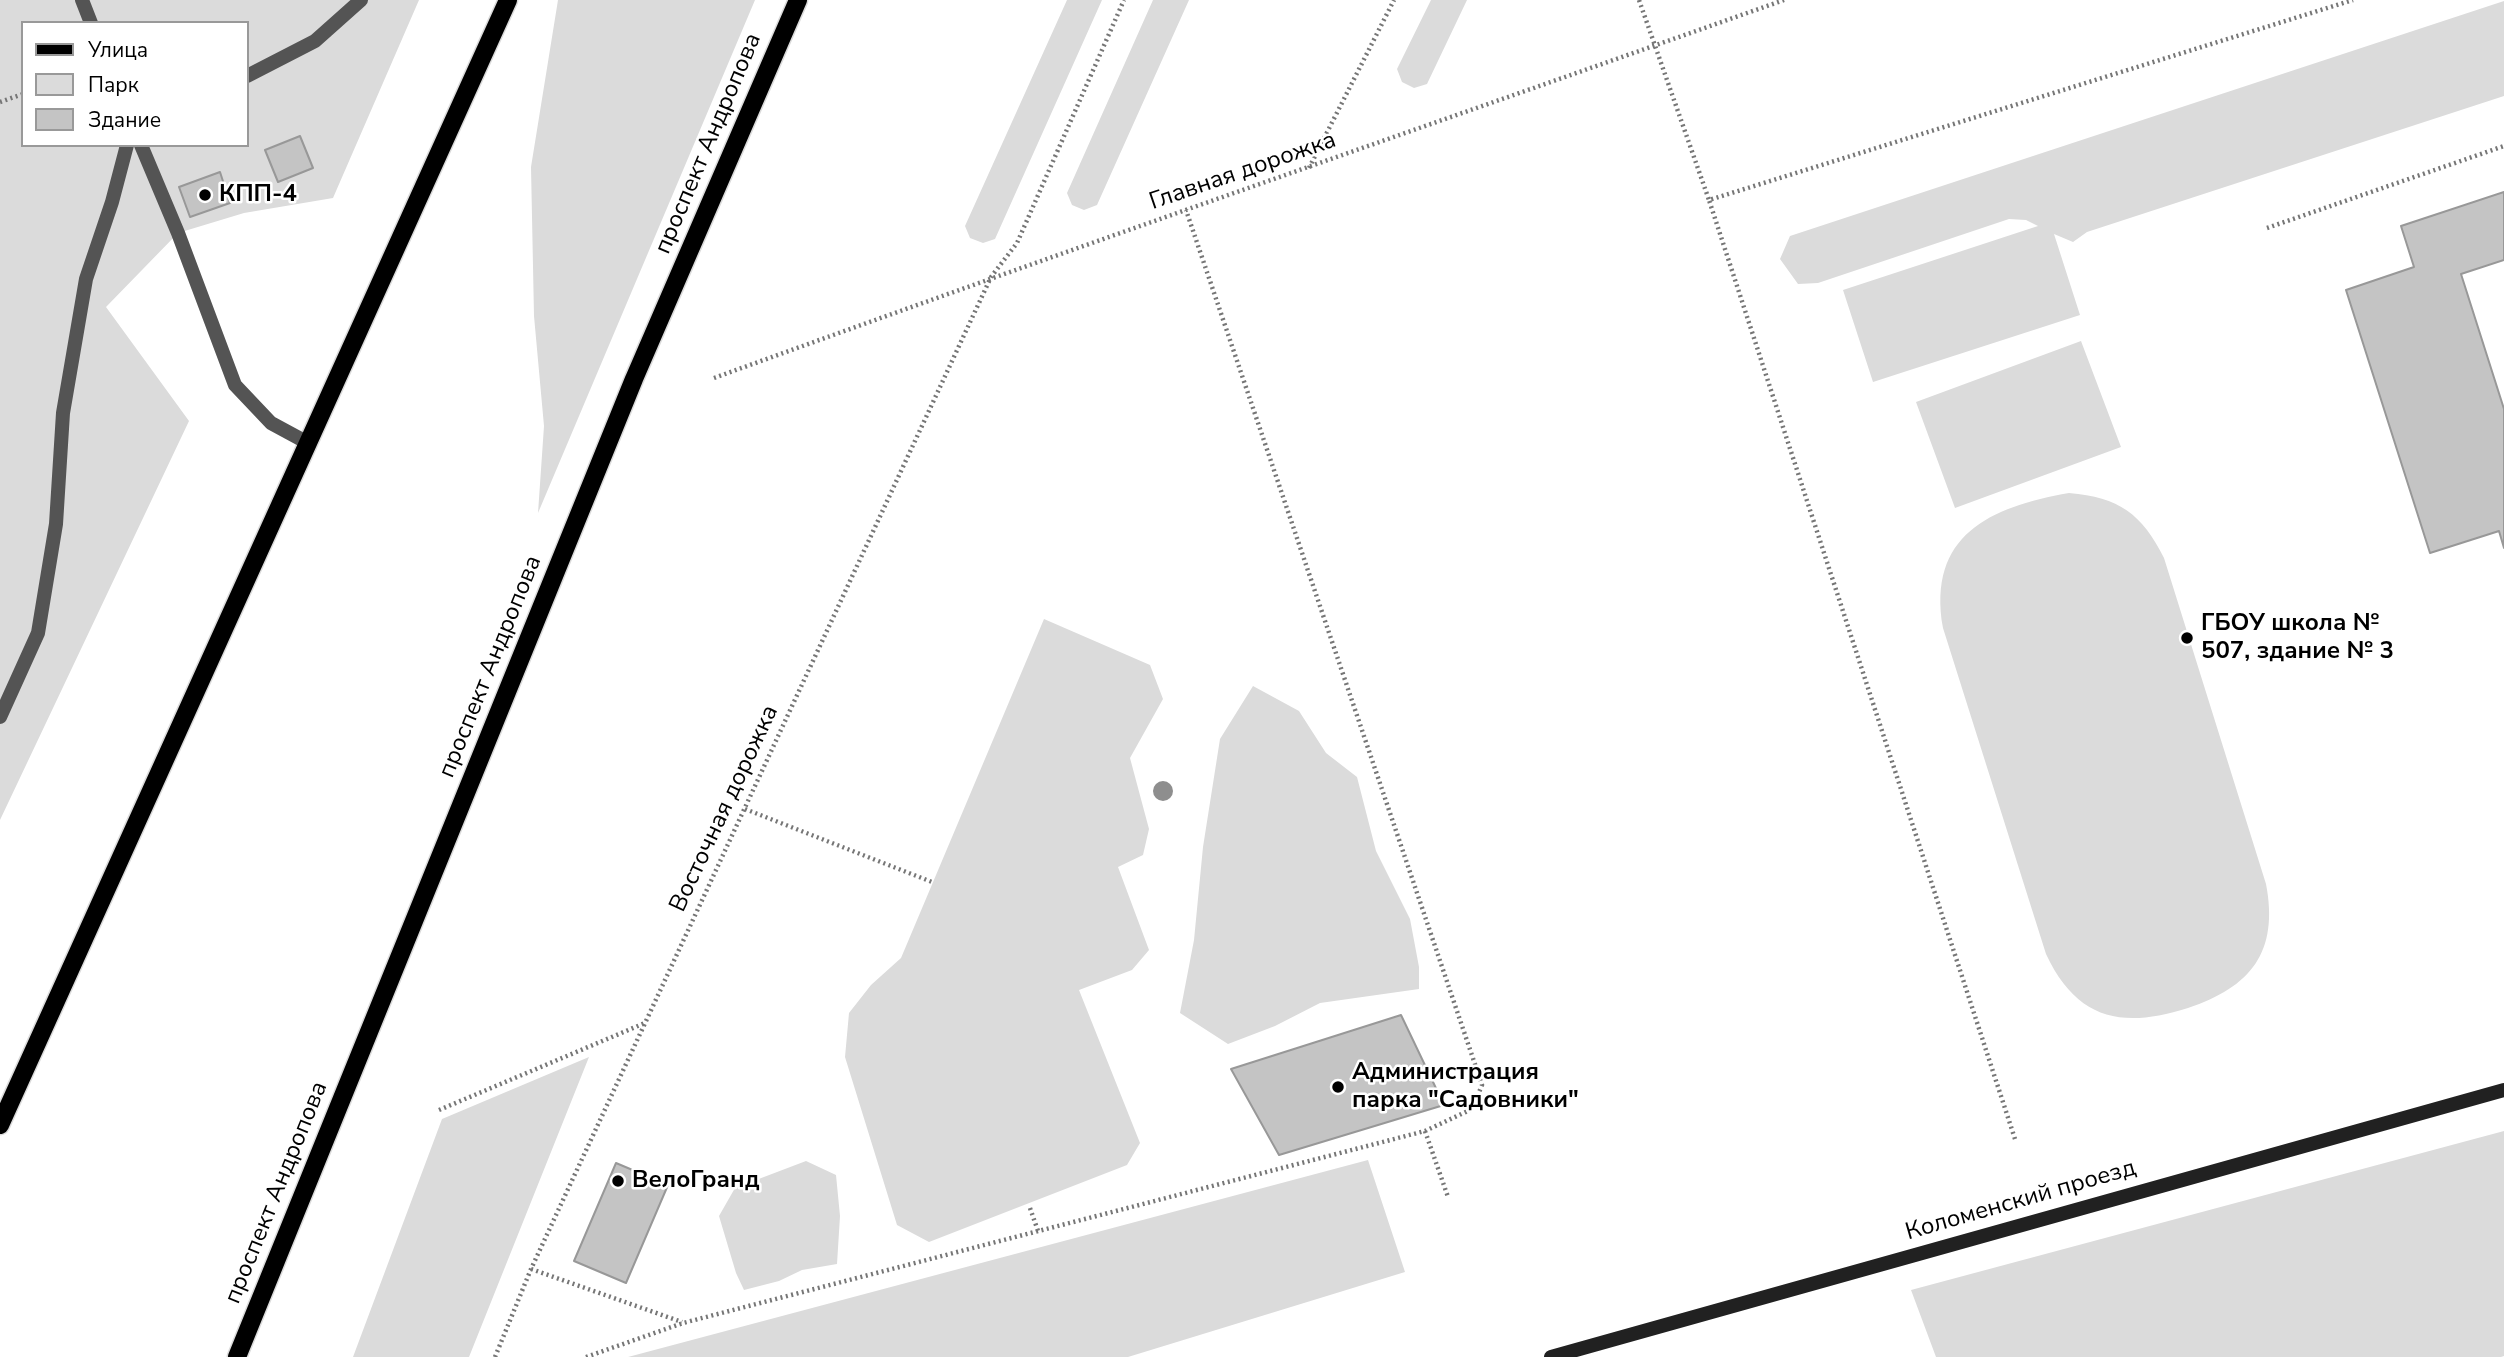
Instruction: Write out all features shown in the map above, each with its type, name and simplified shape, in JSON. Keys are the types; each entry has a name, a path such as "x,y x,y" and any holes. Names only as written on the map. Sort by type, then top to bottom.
{"main road":[{"path":"0,1125 509,0"},
{"name":"проспект Андропова","path":"237,1357 634,379 799,0"},
{"name":"Коломенский проезд","path":"1551,1357 2504,1090"}],"lane":[{"path":"82,0 90,21"},
{"path":"248,75 315,41 361,0"},
{"path":"0,717 38,633 56,524 63,413 86,279 112,202 126,147"},
{"path":"142,147 178,233 235,385 271,423 308,443"}],"path":[{"name":"Восточная дорожка","path":"495,1357 531,1269 991,278 1017,243 1124,0"},
{"path":"1308,169 1394,0"},
{"path":"1639,0 1709,200 2015,1139"},
{"name":"Главная дорожка","path":"714,378 1784,0"},
{"path":"1709,200 2353,0"},
{"path":"0,102 21,95"},
{"path":"2267,228 2504,146"},
{"path":"586,1357 683,1323 1425,1131 1472,1109 1482,1085 1186,210"},
{"path":"745,809 932,882"},
{"path":"439,1110 646,1023"},
{"path":"1425,1131 1448,1197"},
{"path":"1030,1208 1038,1231"},
{"path":"531,1269 683,1323"}],"green space":[{"path":"0,0 419,0 333,198 244,213 178,233 106,307 189,421 0,820"},
{"path":"558,0 755,0 538,513 544,426 534,316 531,167"},
{"path":"1067,0 1102,0 995,239 983,243 970,238 965,226"},
{"path":"1153,0 1189,0 1097,205 1084,210 1072,205 1067,193"},
{"path":"1431,0 1467,0 1427,84 1414,88 1402,82 1397,69"},
{"path":"2504,1 2504,96 2087,232 2073,242 2054,234 2080,315 1873,382 1843,290 2038,226 2026,220 2009,219 1818,283 1798,284 1780,259 1790,236"},
{"path":"2081,341 2121,447 1955,508 1916,402"},
{"path":"2069,493 2102,499 2127,510 2147,530 2164,558 2266,884 2269,908 2264,948 2244,977 2229,989 2188,1008 2142,1018 2122,1018 2087,1006 2058,976 2046,954 1943,628 1941,596 1945,570 1955,548 1970,531 1990,517 2014,507"},
{"path":"1044,619 1150,665 1163,699 1130,758 1149,829 1143,855 1118,867 1149,950 1132,970 1079,990 1140,1143 1127,1165 929,1242 897,1225 845,1057 849,1013 871,985 901,958"},
{"path":"1253,686 1299,711 1326,753 1357,777 1376,851 1410,919 1419,967 1419,989 1320,1003 1275,1026 1228,1044 1180,1013 1194,940 1203,847 1220,739"},
{"path":"589,1057 469,1357 353,1357 442,1119"},
{"path":"2504,1131 2504,1356 2501,1357 1936,1357 1911,1290"},
{"path":"1368,1160 1405,1272 1128,1357 628,1357"},
{"path":"806,1161 836,1175 840,1216 837,1264 802,1270 779,1281 744,1290 736,1273 719,1216 735,1188"}],"building":[{"path":"300,136 313,168 278,182 265,150"},
{"name":"КПП-4","path":"220,172 230,203 190,217 179,187"},
{"path":"2504,192 2504,260 2461,274 2504,409 2504,548 2499,531 2430,553 2346,290 2414,267 2401,226"},
{"name":"Администрация парка \"Садовники\"","path":"1401,1015 1444,1105 1279,1155 1231,1069"},
{"path":"616,1163 668,1185 626,1283 574,1261"}],"place":[{"name":"КПП-4","path":"205,195"},
{"name":"ГБОУ школа № 507, здание № 3","path":"2187,638"},
{"name":"Администрация парка \"Садовники\"","path":"1338,1087"},
{"name":"ВелоГранд","path":"618,1181"}]}
